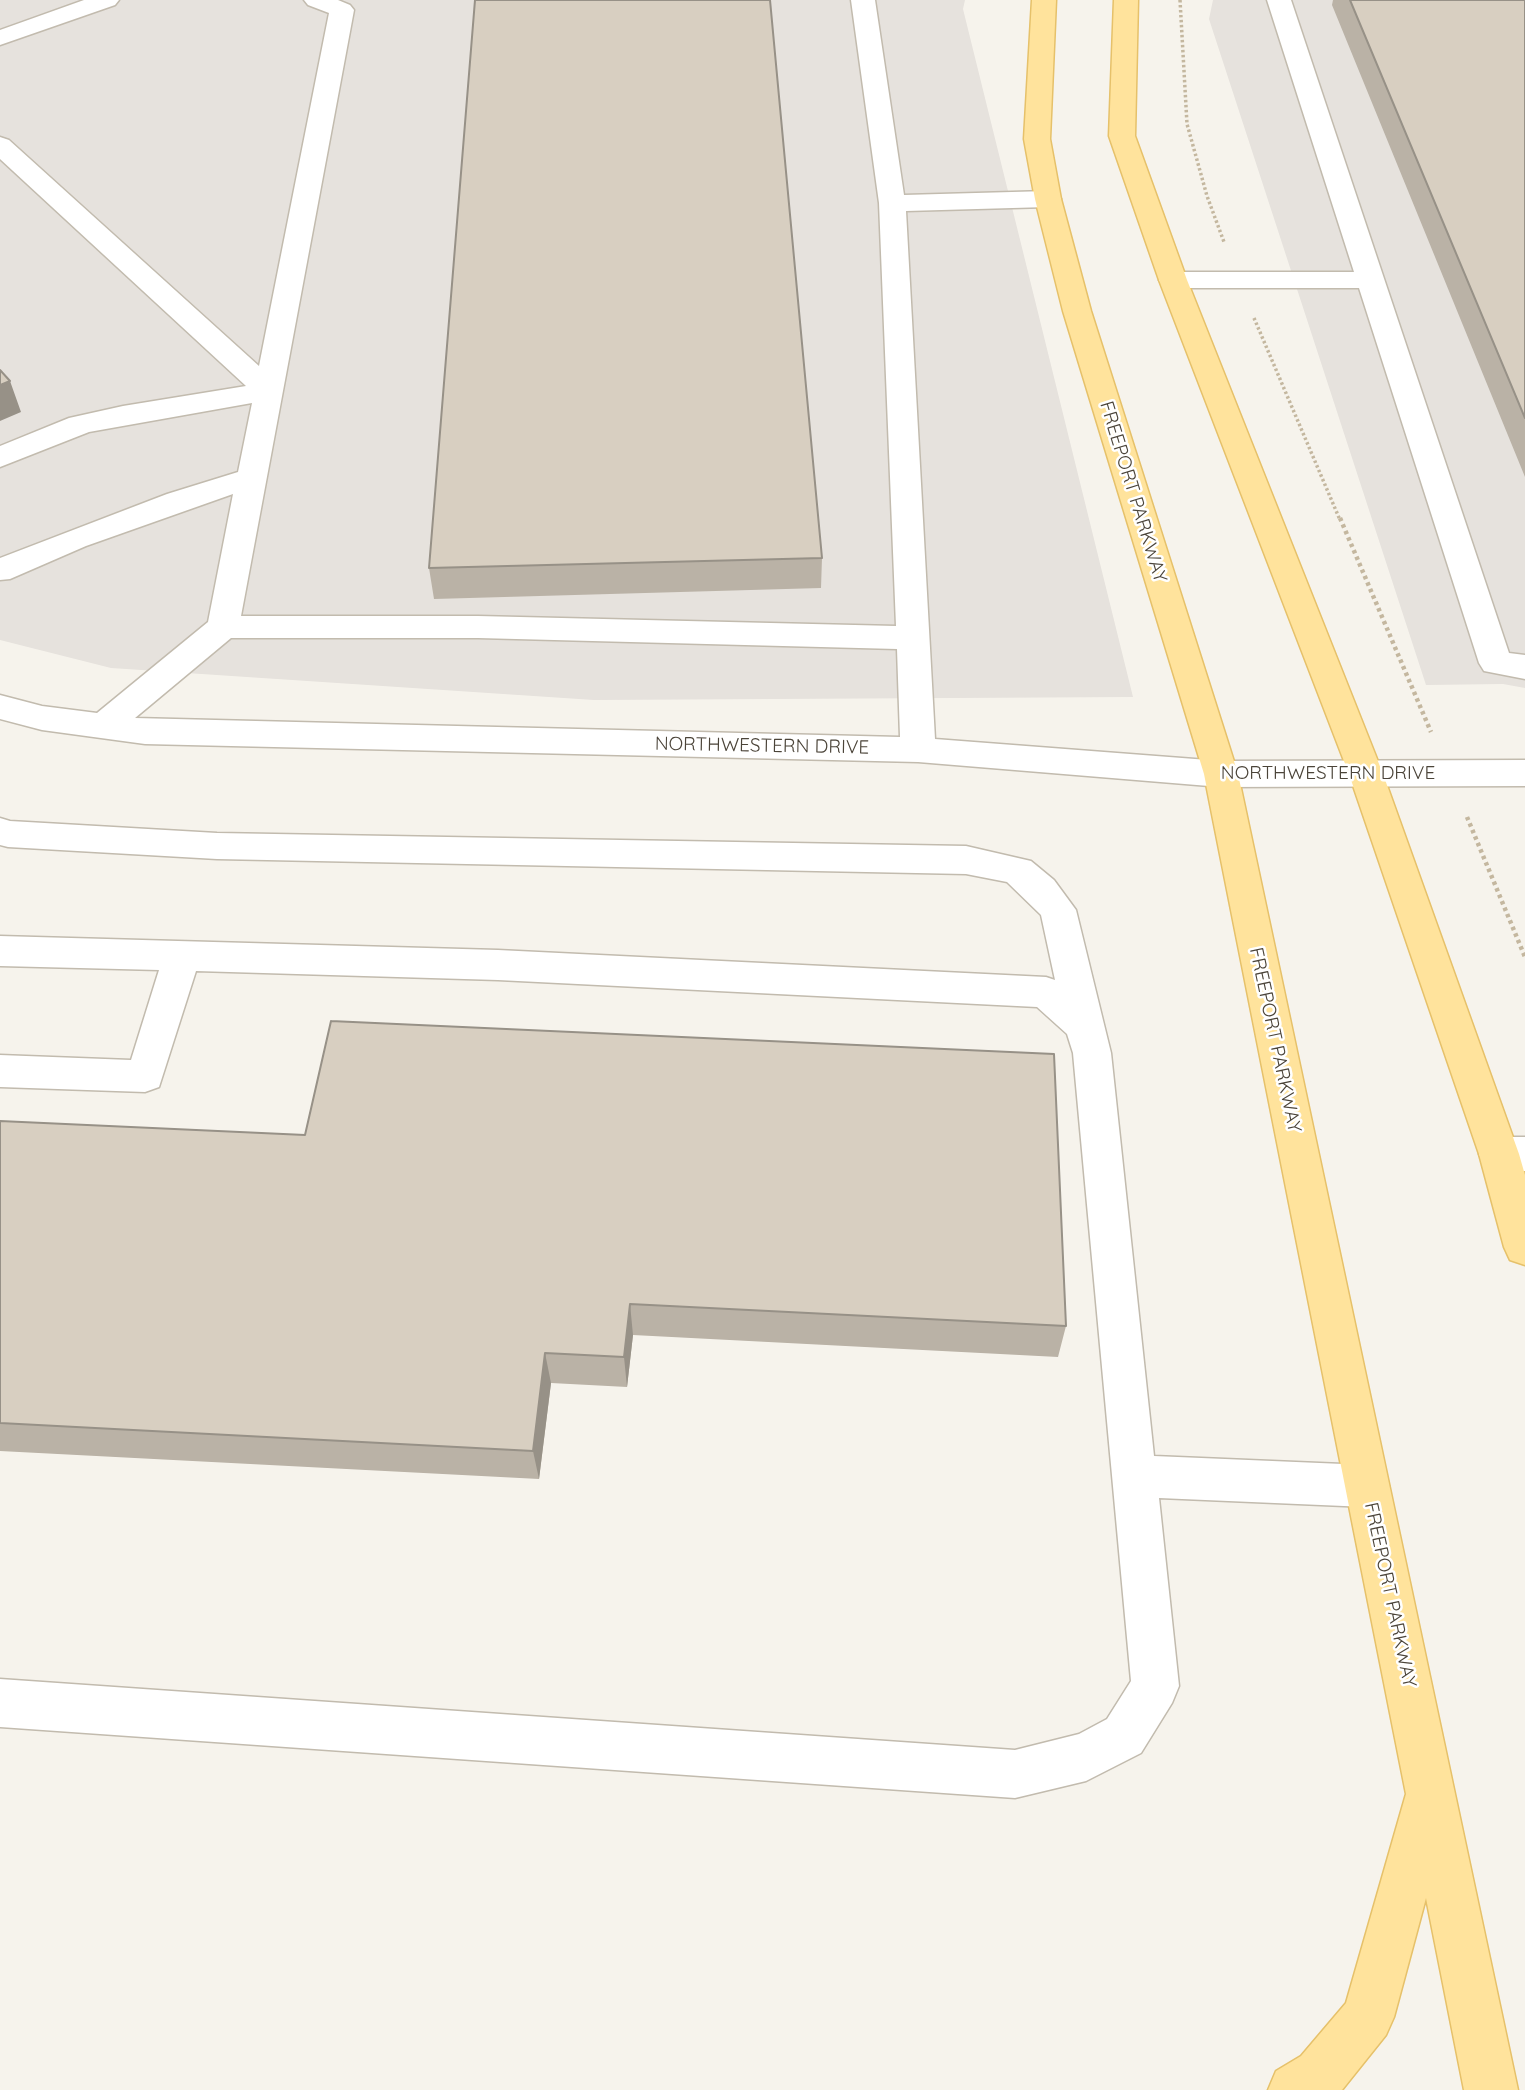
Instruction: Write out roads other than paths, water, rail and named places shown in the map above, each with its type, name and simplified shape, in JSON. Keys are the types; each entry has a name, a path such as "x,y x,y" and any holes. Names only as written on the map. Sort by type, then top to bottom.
{"main road":[{"name":"FREEPORT PARKWAY","path":"1044,0 1037,139 1048,200 1077,311 1221,775 1491,2090"},
{"path":"1126,0 1122,136 1172,280 1512,1154 1525,1247"},
{"path":"1295,2090 1320,2075 1368,2017 1430,1791"}],"street":[{"path":"0,38 107,0"},
{"path":"104,726 223,627 342,10 316,0"},
{"path":"863,0 892,203 918,750"},
{"path":"1279,0 1496,663 1525,667"},
{"path":"0,145 269,391"},
{"path":"892,203 1048,200"},
{"path":"1172,280 1371,280"},
{"path":"0,457 91,423 269,391"},
{"path":"0,569 10,568 75,539 178,501 252,478"},
{"path":"223,627 491,627 913,638"},
{"name":"NORTHWESTERN DRIVE","path":"0,707 42,718 145,732 918,750 1221,775 1525,773"},
{"path":"0,831 8,834 217,846 966,860 1018,871 1058,909 1092,1053 1154,1686 1124,1736 1086,1756 1015,1774 0,1703"},
{"path":"0,951 498,965 1046,992 1084,1026"},
{"path":"0,1071 145,1076 182,956"},
{"path":"1133,1476 1367,1486"}]}
